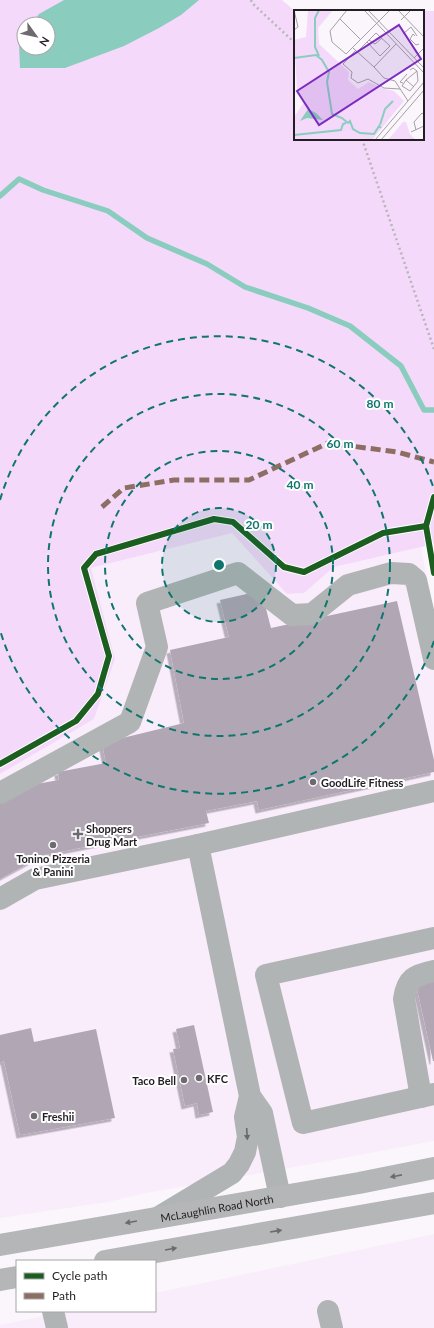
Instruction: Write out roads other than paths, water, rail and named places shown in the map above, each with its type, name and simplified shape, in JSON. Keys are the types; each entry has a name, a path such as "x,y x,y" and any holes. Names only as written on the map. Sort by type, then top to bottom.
{"main road":[{"name":"McLaughlin Road North","path":"0,1245 359,1183 434,1168"},
{"path":"237,1237 280,1196"},
{"path":"110,1260 434,1203"},
{"path":"0,1280 16,1277"}],"lane":[{"path":"0,793 130,722 157,647 147,603 238,573 292,615 312,614 348,585 391,573 409,574 416,580 434,659"},
{"path":"0,899 35,879 198,845 434,791"},
{"path":"198,845 250,1096 262,1113 280,1196"},
{"path":"434,938 266,975 303,1123 430,1094 407,1019 404,999 408,982 415,976 434,971"},
{"path":"158,1218 232,1173 239,1164 245,1152 248,1137 245,1117 250,1096"},
{"path":"54,1312 57,1328"}],"waterway":[{"path":"0,196 19,179 43,190 108,211 147,238 207,264 245,287 308,308 350,326 401,366 424,410 434,410"}],"place":[{"name":"GoodLife Fitness","path":"313,782"},
{"name":"Shoppers Drug Mart","path":"78,834"},
{"name":"Tonino Pizzeria & Panini","path":"53,845"},
{"name":"KFC","path":"199,1078"},
{"name":"Taco Bell","path":"184,1080"},
{"name":"Freshii","path":"34,1116"}]}
